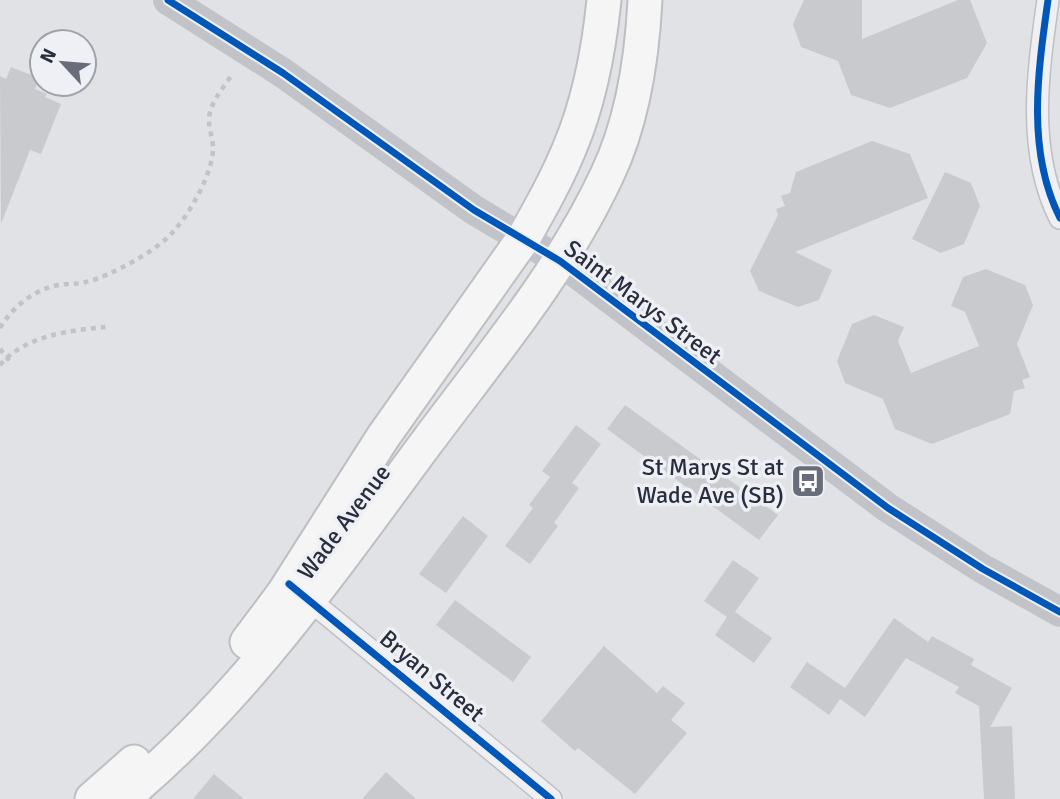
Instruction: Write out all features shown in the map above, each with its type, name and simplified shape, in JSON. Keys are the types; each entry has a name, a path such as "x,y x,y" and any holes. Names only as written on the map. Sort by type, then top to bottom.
{"main road":[{"name":"Saint Marys Street","path":"167,0 283,73 474,210 560,261 888,508 983,569 1060,612"},
{"name":"Wade Avenue","path":"92,799 158,740 254,633 299,592 383,436 523,239 552,186 586,100 604,0"},
{"name":"Wade Avenue","path":"122,799 168,759 220,707 299,592 560,261 608,173 624,132 643,36 645,0"}],"street":[{"path":"1048,0 1039,65 1038,146 1060,218"},
{"name":"Bryan Street","path":"299,592 551,799"}],"path":[{"path":"0,328 9,312 26,300 53,286 86,282 113,273 172,234 194,204 209,169 213,147 209,128 210,110 235,69"},
{"path":"0,365 7,357 36,341 75,330 106,327"},
{"path":"0,349 12,364"}],"building":[{"path":"804,0 862,0 862,39 958,0 970,0 987,43 967,78 890,108 851,95 838,61 801,47 793,24"},
{"path":"11,67 28,74 28,98 47,98 61,104 41,154 30,150 1,224 0,76 6,79"},
{"path":"872,141 910,154 928,198 795,252 832,270 819,300 798,307 759,291 750,271 778,215 776,209 785,206 781,196 790,193 796,172"},
{"path":"945,172 971,183 980,206 964,244 941,253 912,239"},
{"path":"986,269 1025,285 1033,305 1017,344 1030,377 1022,380 1025,388 1014,391 1010,414 932,444 895,429 883,399 845,383 837,361 852,324 874,315 904,327 898,341 911,373 979,346 965,312 951,306 963,277"},
{"path":"625,405 778,515 759,540 607,429"},
{"path":"576,425 601,444 572,483 579,488 554,523 558,526 530,564 505,546 533,508 529,505 550,477 542,471"},
{"path":"463,516 488,536 446,593 419,574"},
{"path":"733,560 759,578 735,612 772,638 754,663 715,635 727,617 704,601"},
{"path":"455,600 531,657 513,682 436,625"},
{"path":"894,618 928,642 932,636 974,659 971,665 1012,688 990,727 1012,726 1015,799 984,799 979,706 955,693 959,687 906,658 865,717 840,699 829,715 790,687 807,662 845,688"},
{"path":"604,646 657,693 663,686 685,703 671,720 687,733 635,794 578,748 575,751 541,721"},
{"path":"386,772 416,799 362,799"},
{"path":"214,774 244,799 193,799"}],"cycle path":[{"path":"168,0 283,73 474,210 560,261 888,508 983,569 1060,612"},
{"path":"1048,0 1037,110 1042,166 1060,218"},
{"path":"289,584 551,799"}],"place":[{"name":"St Marys St at Wade Ave (SB)","path":"808,481"}]}
